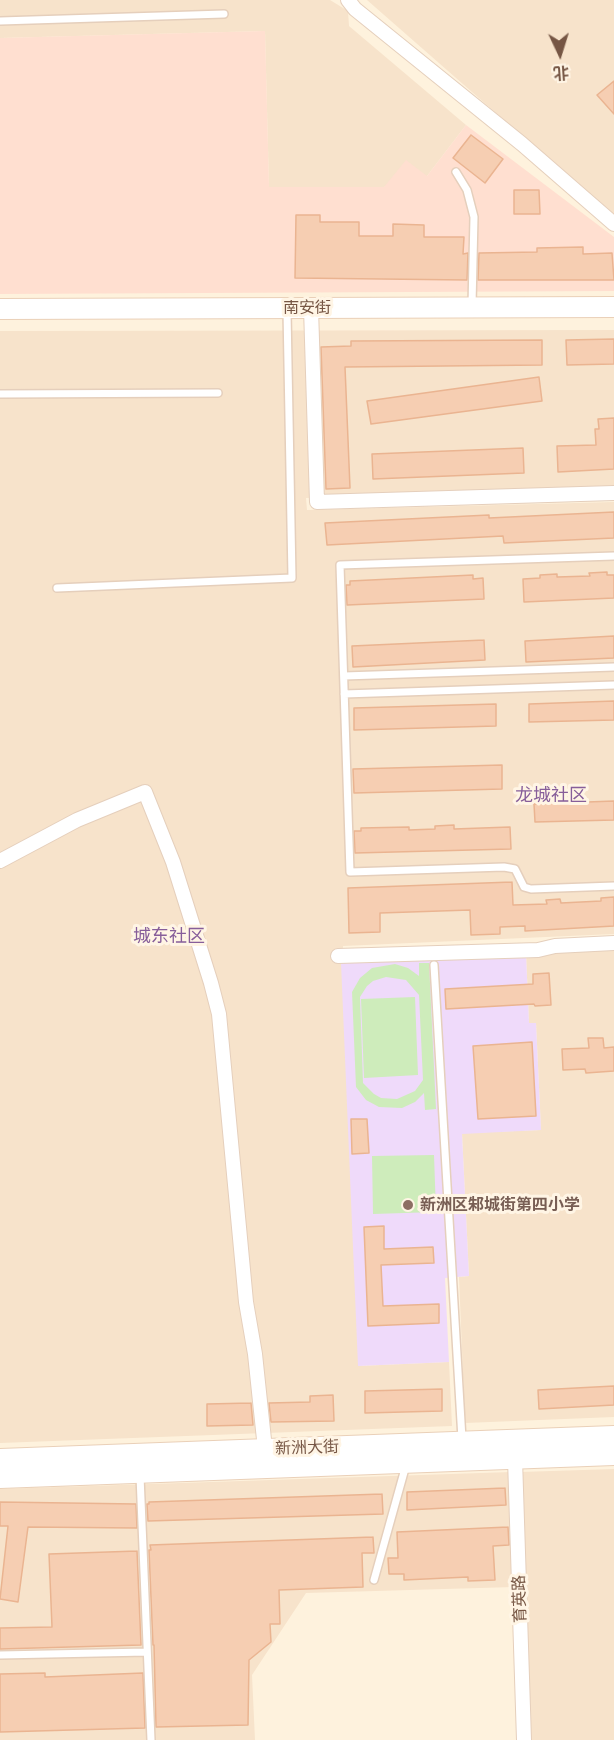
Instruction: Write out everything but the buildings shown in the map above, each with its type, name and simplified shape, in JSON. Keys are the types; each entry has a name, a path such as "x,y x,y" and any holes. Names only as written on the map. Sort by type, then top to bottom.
{"main road":[{"name":"南安街","path":"0,309 614,307"},
{"name":"新洲大街","path":"0,1459 614,1436"},
{"name":"新洲大街","path":"0,1478 614,1455"}],"street":[{"path":"348,0 355,9 522,144 614,224"},
{"path":"311,308 317,502 614,493"},
{"path":"0,861 77,820 145,792 174,862 219,1014 246,1302 255,1354 265,1449"},
{"path":"338,956 538,950 555,946 614,943"},
{"name":"育英路","path":"515,1459 524,1740"}],"lane":[{"path":"0,21 224,14"},
{"path":"456,172 467,190 474,217 472,308"},
{"path":"57,588 292,578 287,308"},
{"path":"0,394 218,393"},
{"path":"614,556 340,565 350,872 504,867 514,869 524,887 531,889 614,886"},
{"path":"344,676 614,667"},
{"path":"344,694 614,685"},
{"path":"434,965 462,1442"},
{"path":"374,1580 407,1463"},
{"path":"140,1473 151,1740"},
{"path":"0,1655 147,1652"}],"shaded area":[{"path":"0,0 330,0 348,11 349,26 466,125 427,176 384,187 269,187 265,31 0,38"},
{"path":"367,0 614,0 614,216 472,92"},
{"path":"265,31 269,187 384,187 406,160 427,176 466,125 614,237 614,291 0,294 0,38"},
{"path":"614,330 614,487 306,498 307,510 614,502 614,934 343,946 359,1366 449,1362 452,1426 0,1443 0,331"},
{"path":"614,950 614,1417 465,1423 459,1277 469,1276 462,1133 541,1130 536,1023 529,1023 526,954"},
{"name":"新洲区邾城街第四小学","path":"526,954 529,1023 536,1023 541,1130 462,1134 469,1276 445,1278 449,1362 358,1366 341,963"},
{"path":"614,1469 614,1740 528,1740 520,1472"},
{"path":"511,1472 514,1587 306,1593 252,1675 255,1740 0,1740 0,1489"}],"green space":[{"path":"419,963 429,963 436,1109 425,1110 424,1093 415,1102 402,1108 379,1107 366,1100 356,1087 352,992 360,978 372,968 395,964 408,968 419,976","holes":["386,977 406,980 419,995 423,1080 415,1091 397,1099 381,1098 363,1083 360,997 373,981"]},
{"path":"415,997 418,1075 364,1078 361,999"},
{"path":"434,1155 436,1212 373,1214 372,1156"}],"place":[{"name":"新洲区邾城街第四小学","path":"408,1205"}],"district":[{"name":"龙城社区","path":"551,796"},
{"name":"城东社区","path":"169,937"}]}
